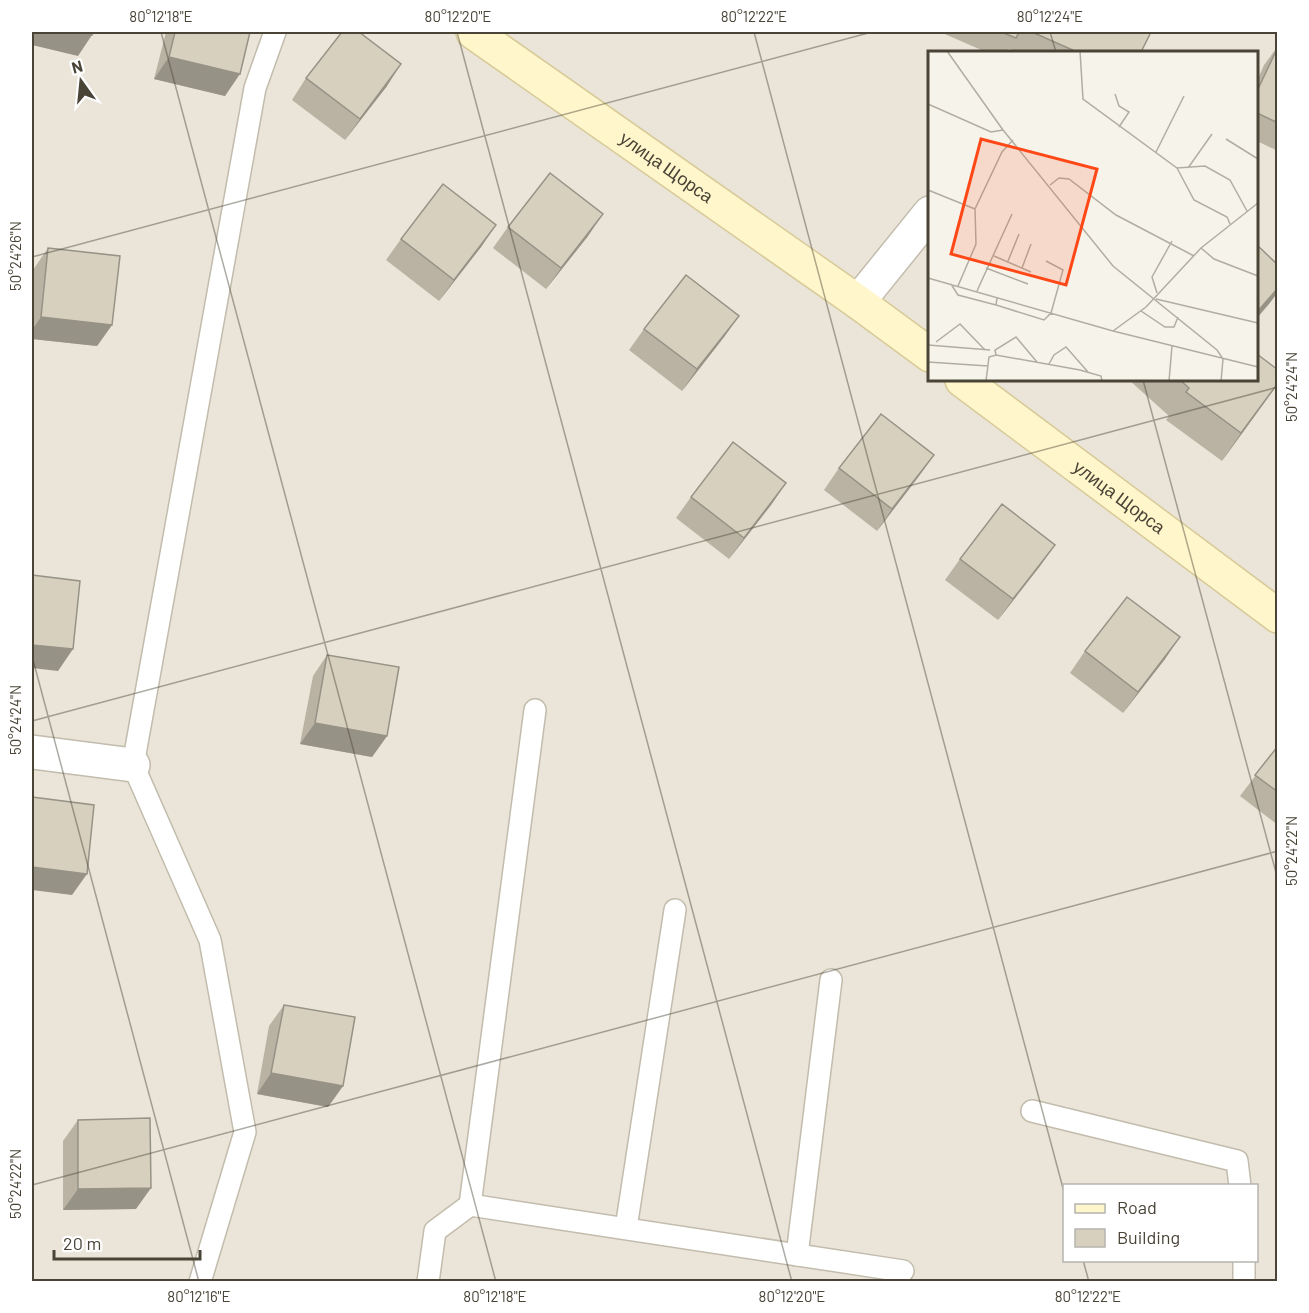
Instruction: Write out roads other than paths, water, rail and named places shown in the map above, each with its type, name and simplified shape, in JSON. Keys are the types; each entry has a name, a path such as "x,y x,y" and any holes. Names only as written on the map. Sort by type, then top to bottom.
{"street":[{"name":"улица Щорса","path":"473,32 928,354"},
{"path":"858,302 928,215"},
{"name":"улица Щорса","path":"963,381 1278,616"},
{"path":"32,752 133,765"}],"lane":[{"path":"200,1281 245,1132 210,940 133,765 255,88 275,32"},
{"path":"470,1205 535,710"},
{"path":"626,1228 675,910"},
{"path":"798,1255 831,980"},
{"path":"1032,1111 1237,1161 1240,1184"},
{"path":"428,1281 435,1231 470,1205 903,1271"},
{"path":"1244,1262 1244,1281"}]}
